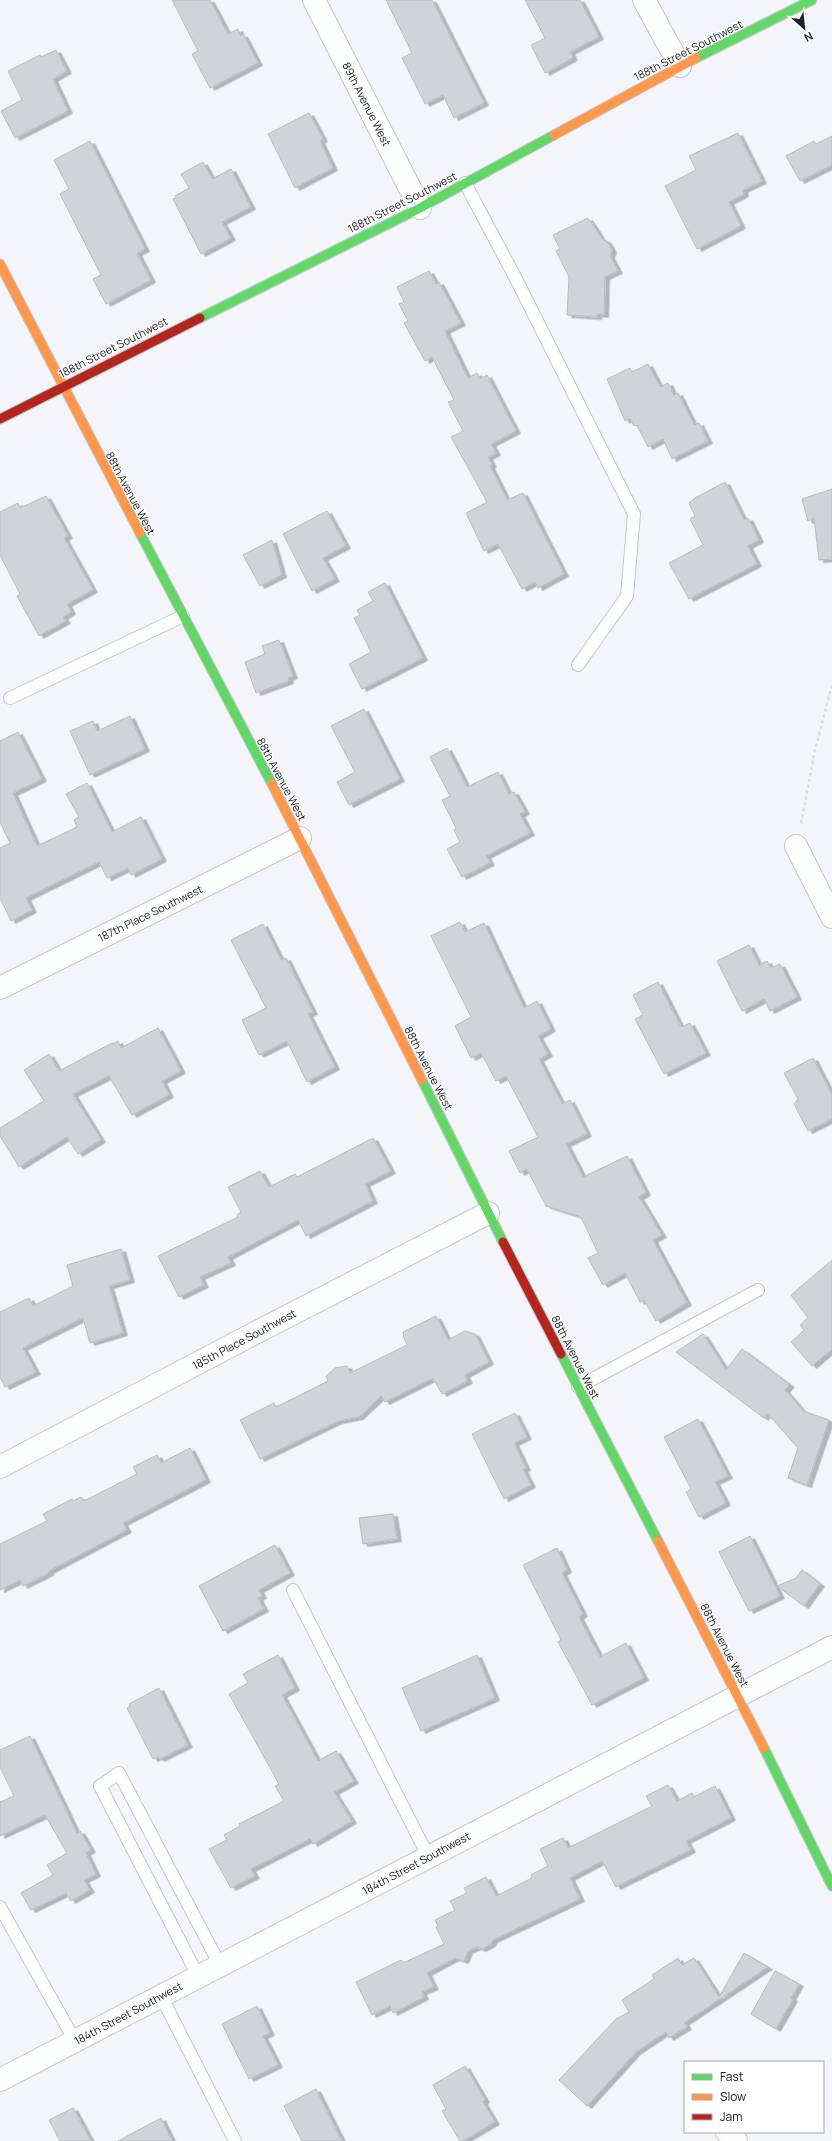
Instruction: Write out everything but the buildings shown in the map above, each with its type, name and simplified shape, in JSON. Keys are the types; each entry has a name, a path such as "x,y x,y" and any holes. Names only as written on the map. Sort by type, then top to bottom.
{"street":[{"name":"89th Avenue West","path":"314,0 420,208"},
{"path":"644,0 680,66"},
{"name":"188th Street Southwest","path":"0,419 62,386 420,208 680,66 812,0"},
{"name":"88th Avenue West","path":"0,264 62,386 300,838 488,1213 738,1695 832,1886"},
{"name":"187th Place Southwest","path":"0,988 300,838"},
{"path":"796,846 832,917"},
{"name":"185th Place Southwest","path":"0,1467 488,1213"},
{"name":"184th Street Southwest","path":"0,2080 832,1647"},
{"path":"728,2133 736,2141"}],"lane":[{"path":"465,183 525,296 634,514 627,596 578,665"},
{"path":"10,698 183,616"},
{"path":"578,1387 758,1290"},
{"path":"293,1590 428,1856"},
{"path":"198,1976 100,1786 119,1773 220,1965"},
{"path":"0,1907 75,2041"},
{"path":"161,1996 235,2141"}],"path":[{"path":"796,846 815,750 832,685"}],"traffic: fast":[{"path":"696,58 812,0"},
{"path":"200,318 420,208 554,135"},
{"path":"140,533 272,784"},
{"path":"422,1080 503,1242"},
{"path":"561,1354 658,1541"},
{"path":"764,1748 832,1886"}],"traffic: slow":[{"path":"554,135 696,58"},
{"path":"0,264 140,533"},
{"path":"272,784 422,1080"},
{"path":"658,1541 764,1748"}],"traffic: jam":[{"path":"0,419 200,318"},
{"path":"503,1242 561,1354"}]}
